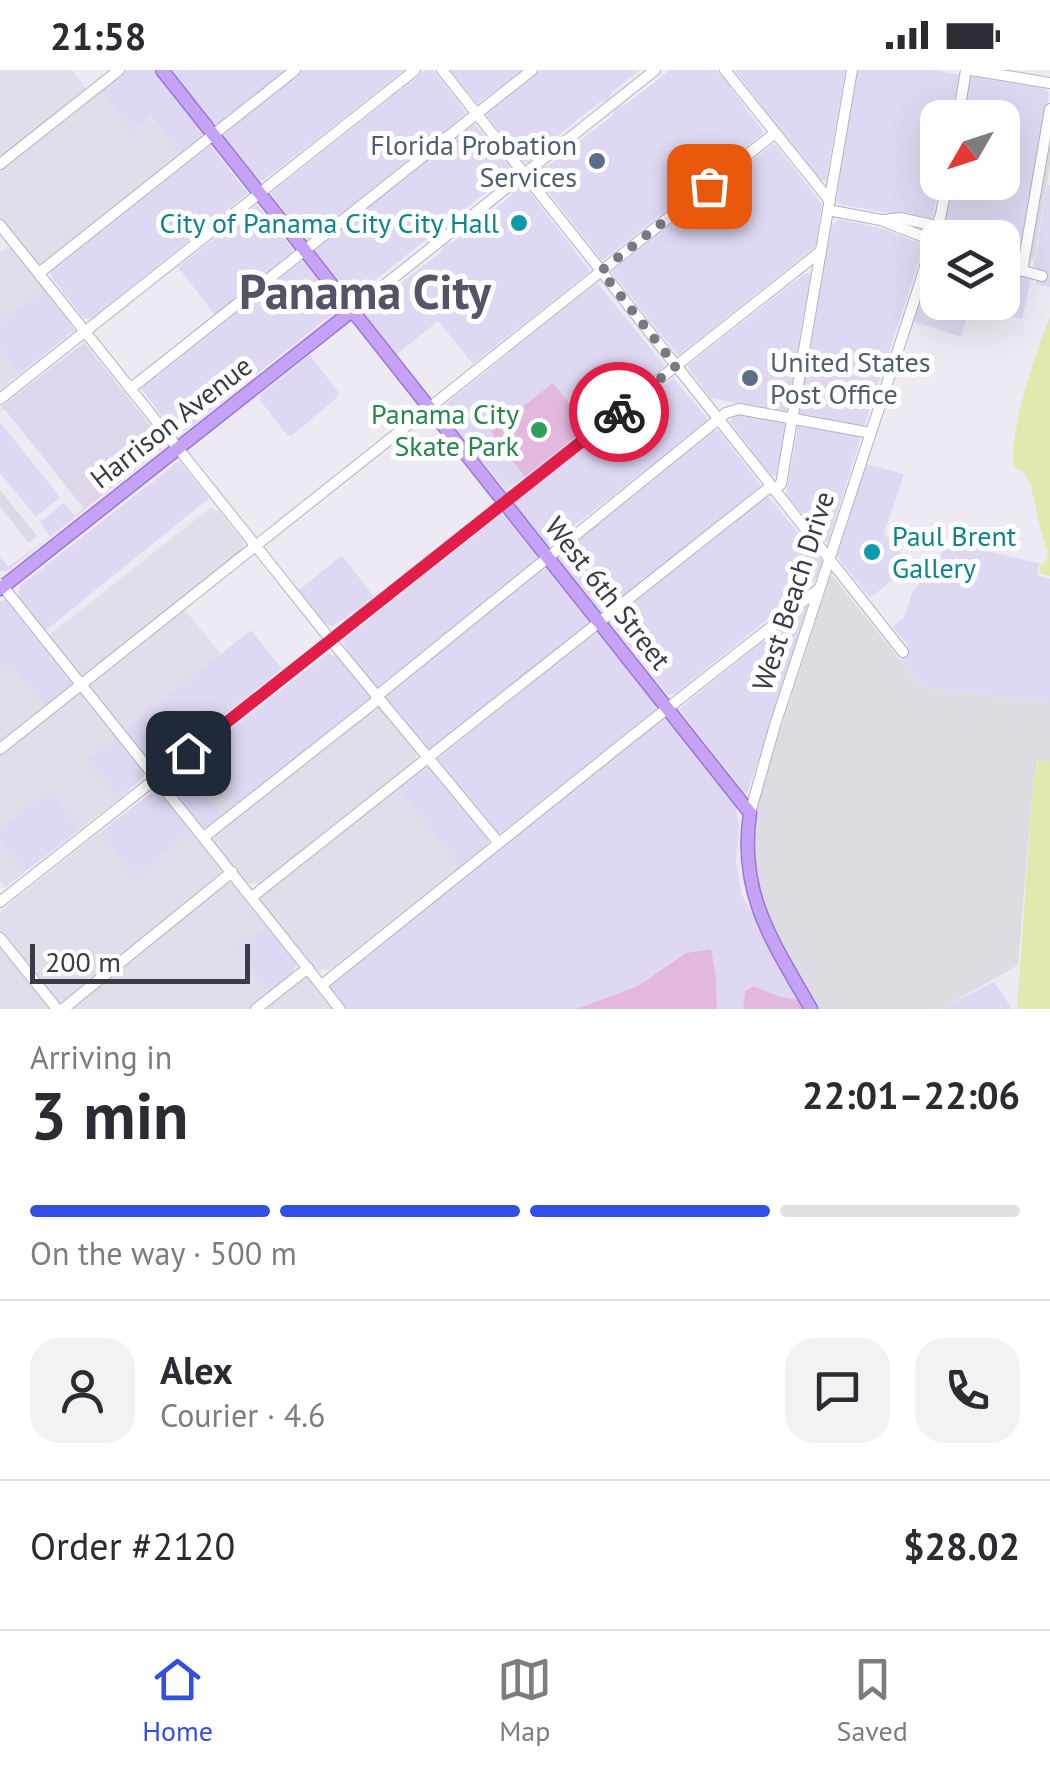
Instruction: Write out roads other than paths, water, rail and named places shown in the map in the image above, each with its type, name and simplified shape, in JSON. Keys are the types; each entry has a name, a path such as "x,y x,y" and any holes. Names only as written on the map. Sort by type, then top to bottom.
{"main road":[{"name":"West 6th Street","path":"162,70 750,812"},
{"name":"Harrison Avenue","path":"1,586 352,310"},
{"name":"West Beach Drive","path":"750,812 747,858 754,899 771,939 811,1009"}],"street":[{"path":"0,164 120,70"},
{"path":"39,273 294,70"},
{"path":"0,399 415,70"},
{"path":"442,70 903,652"},
{"path":"130,389 532,70"},
{"name":"Harrison Avenue","path":"352,310 655,70"},
{"path":"726,70 829,205 881,220 920,240"},
{"path":"252,897 781,484 852,70"},
{"path":"962,100 968,70 1050,83"},
{"path":"1042,276 1022,270 1050,110"},
{"path":"0,749 775,133"},
{"path":"881,220 900,218 920,222"},
{"path":"0,225 6,242 39,273 254,545 498,842"},
{"path":"0,902 821,251"},
{"name":"West Beach Drive","path":"750,812 920,285"},
{"path":"204,838 725,414 736,409 871,434"},
{"path":"1,586 340,1009"},
{"path":"322,986 820,589"},
{"path":"0,938 60,1009 232,872"},
{"path":"256,1009 308,968"}],"place":[{"name":"Florida Probation Services","path":"597,161"},
{"name":"City of Panama City City Hall","path":"519,223"},
{"name":"United States Post Office","path":"750,378"},
{"name":"Panama City Skate Park","path":"539,430"},
{"name":"Paul Brent Gallery","path":"872,552"}],"district":[{"name":"Panama City","path":"365,292"}]}
